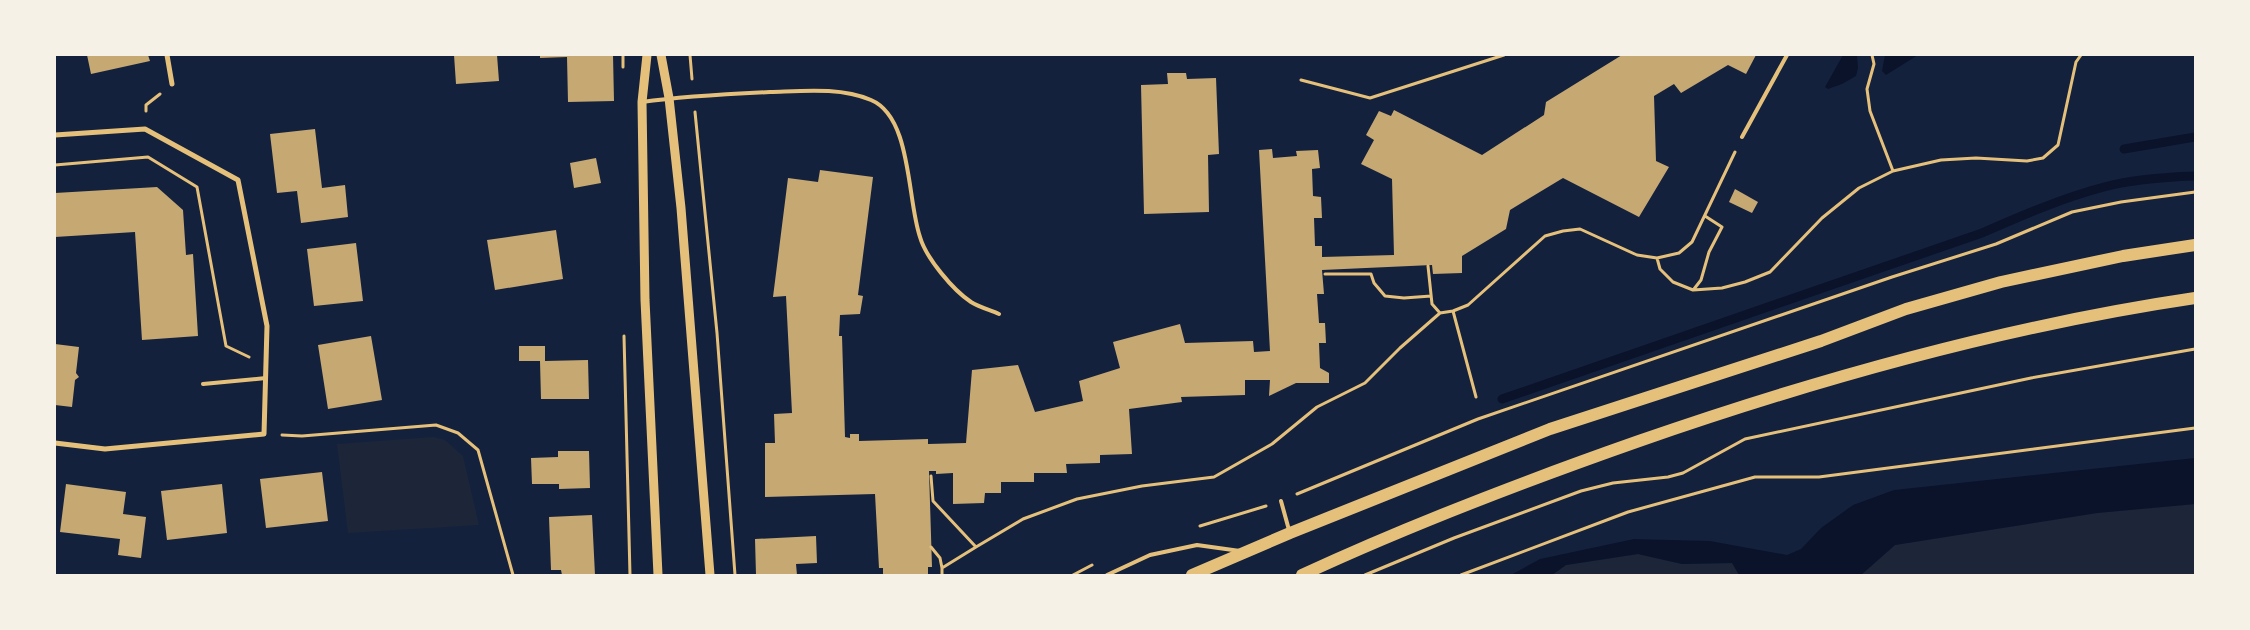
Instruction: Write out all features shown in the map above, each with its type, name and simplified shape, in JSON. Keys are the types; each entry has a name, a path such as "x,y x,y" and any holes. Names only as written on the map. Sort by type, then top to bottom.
{"main road":[{"path":"1192,575 1290,533 1550,429 1821,341 1906,309 2001,282 2123,256 2195,245"},
{"path":"1302,575 1463,506 1564,467 1731,409 1864,369 1952,347 2112,310 2195,298"}],"street":[{"path":"166,55 172,84"},
{"path":"647,55 642,102 645,300 658,575"},
{"path":"661,55 669,98 692,340 710,575"},
{"path":"55,135 145,128 238,180 266,326 264,434 105,449 55,444"}],"lane":[{"path":"1742,137 1787,55"},
{"path":"642,102 693,95 818,90 872,100 889,114 900,134 912,206 920,239 942,274 970,302 998,314"},
{"path":"203,384 266,378"},
{"path":"1281,501 1290,533"},
{"path":"1107,575 1150,555 1196,545 1247,552"}],"path":[{"path":"690,55 718,333 735,575"},
{"path":"1301,80 1370,98 1504,55"},
{"path":"1872,55 1874,64 1867,89 1870,111 1893,171"},
{"path":"1657,258 1660,269 1673,282 1693,290 1722,288 1770,272 1822,218 1859,188 1893,171 1941,160 1976,158 2027,161 2043,158 2058,145 2076,62 2081,55"},
{"path":"145,128 146,105 172,84"},
{"path":"942,568 1023,520 1077,499 1142,486 1214,477 1272,444 1317,407 1364,383 1440,313 1453,311 1468,305 1545,236 1580,228 1637,256 1657,258 1679,253 1692,242 1742,137"},
{"path":"55,165 148,158 197,187 226,346 266,365"},
{"path":"1194,528 1281,501 1478,420 1892,277 1996,244 2072,212 2121,202 2195,192"},
{"path":"1693,290 1701,280 1710,252 1722,227 1704,216"},
{"path":"1428,266 1432,304 1440,313"},
{"path":"1324,274 1371,274 1374,283 1385,296 1404,298 1431,296"},
{"path":"1453,311 1476,397"},
{"path":"1365,575 1454,538 1581,490 1613,483 1668,477 1683,473 1745,439 2032,378 2195,349"},
{"path":"264,434 302,436 436,425 458,433 478,450 513,575"},
{"path":"1461,575 1628,512 1755,477 1819,477 2195,428"},
{"path":"931,476 933,501 976,547"},
{"path":"931,547 940,558 942,575"},
{"path":"1073,575 1093,564"}],"shaded area":[{"path":"1843,55 1857,55 1858,68 1856,76 1828,89 1825,87"},
{"path":"1885,55 1918,55 1886,75 1882,71"},
{"path":"433,437 445,440 463,456 479,525 348,533 337,444"},
{"path":"2195,458 2195,504 2097,513 1895,545 1861,575 1739,575 1732,563 1682,564 1638,554 1566,565 1552,575 1511,575 1540,559 1634,539 1710,541 1787,555 1801,549 1821,528 1853,505 1894,490"},
{"path":"2195,504 2195,575 1861,575 1895,545 2097,513"},
{"path":"1638,554 1682,564 1732,563 1791,575 1552,575 1566,565"}],"building":[{"path":"87,55 148,55 150,61 91,74"},
{"path":"454,55 497,55 499,81 456,84"},
{"path":"540,55 613,55 614,101 568,102 567,57 540,58"},
{"path":"1622,55 1756,55 1746,74 1728,65 1681,93 1674,84 1654,96 1656,161 1669,167 1639,217 1563,178 1510,210 1506,229 1462,256 1462,273 1433,274 1432,265 1322,270 1324,294 1317,294 1319,323 1325,323 1326,343 1319,343 1320,368 1329,373 1329,383 1296,383 1269,396 1270,380 1245,380 1245,395 1181,397 1182,402 1129,409 1132,454 1100,455 1100,463 1066,464 1067,473 1034,473 1034,482 1001,482 1001,493 985,493 984,503 953,504 953,473 936,474 936,471 929,471 932,567 928,567 928,575 883,575 883,568 879,568 875,494 765,497 765,443 775,443 774,414 792,413 786,296 773,297 788,178 818,182 820,170 873,177 858,295 863,296 860,314 840,315 839,336 842,336 845,437 850,438 850,434 859,434 859,441 928,439 928,444 966,443 972,370 1018,365 1035,412 1083,401 1079,381 1120,368 1113,342 1180,324 1185,343 1253,341 1254,352 1270,351 1259,150 1272,149 1273,158 1297,156 1296,151 1318,150 1320,168 1312,169 1313,196 1321,197 1322,218 1314,218 1315,246 1322,246 1322,257 1394,255 1392,179 1361,164 1374,140 1366,135 1379,111 1391,116 1394,110 1482,155 1544,115 1546,102"},
{"path":"1167,73 1186,73 1187,79 1216,78 1219,154 1208,155 1209,212 1144,214 1141,85 1168,84"},
{"path":"315,129 322,188 345,185 348,217 301,223 297,191 277,193 270,134"},
{"path":"596,158 601,183 574,188 570,163"},
{"path":"157,187 183,210 186,255 193,254 198,336 142,340 135,232 55,237 55,193"},
{"path":"1735,189 1758,202 1752,213 1729,202"},
{"path":"556,230 563,279 495,290 487,240"},
{"path":"356,243 363,301 314,306 307,249"},
{"path":"371,336 382,400 328,409 318,345"},
{"path":"55,344 79,347 76,373 79,377 75,380 72,407 55,405"},
{"path":"519,346 545,346 545,361 588,360 589,399 541,399 540,361 519,361"},
{"path":"558,451 589,451 590,488 559,489 559,484 532,484 531,458 558,457"},
{"path":"322,472 328,521 266,528 260,479"},
{"path":"66,484 126,492 123,514 146,517 141,558 118,555 120,539 60,532"},
{"path":"222,484 227,533 167,540 161,491"},
{"path":"592,515 595,575 562,575 561,570 551,570 549,517"},
{"path":"816,536 817,563 796,564 797,575 756,575 755,539"}],"waterway":[{"path":"2124,149 2195,137"},
{"path":"1502,399 1982,233 2073,196 2126,182 2195,176"}]}
